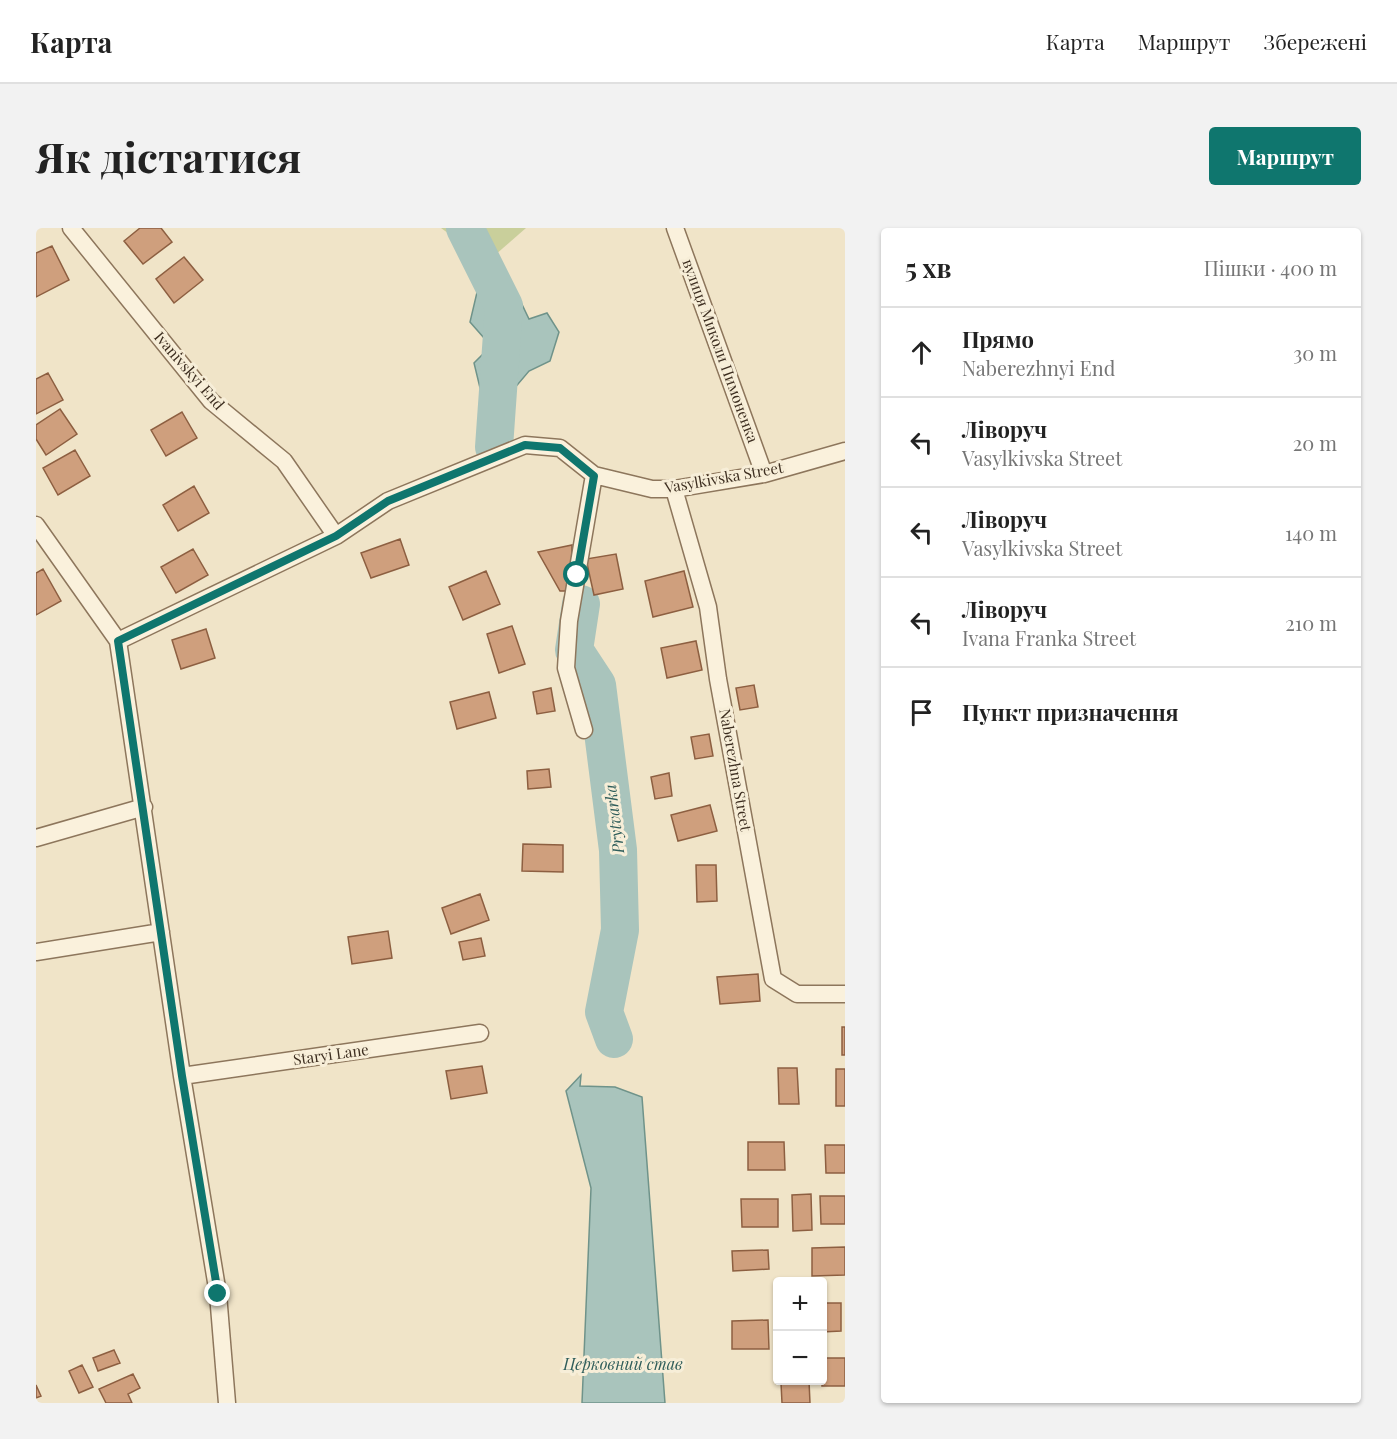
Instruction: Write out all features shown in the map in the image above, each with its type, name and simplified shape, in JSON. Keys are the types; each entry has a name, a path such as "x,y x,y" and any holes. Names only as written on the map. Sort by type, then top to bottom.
{"street":[{"name":"Ivanivskyi End","path":"71,228 212,401 284,461 336,536"},
{"name":"вулиця Миколи Пимоненка","path":"675,228 764,474"},
{"name":"Vasylkivska Street","path":"118,641 336,536 388,501 525,445 560,448 594,476 652,489 674,489 764,474 845,451"},
{"path":"584,730 566,668 569,621 594,476"},
{"name":"Naberezhna Street","path":"674,489 708,607 718,679 773,979 797,994 845,994"},
{"path":"36,525 118,641 182,1076 218,1294 221,1401"},
{"path":"36,838 144,807"},
{"path":"36,952 161,932"},
{"name":"Staryi Lane","path":"182,1076 480,1033"}],"green space":[{"path":"441,228 526,228 487,262"}],"water":[{"path":"478,288 517,294 529,319 547,313 559,332 550,361 529,371 502,403 481,392 474,363 491,346 470,322"},
{"name":"Церковний став","path":"581,1075 580,1086 615,1087 642,1097 665,1403 582,1403 591,1188 566,1091"}],"building":[{"path":"140,228 161,228 172,242 143,264 124,241"},
{"path":"52,246 69,280 36,297 36,253"},
{"path":"184,257 203,280 174,303 156,279"},
{"path":"48,373 63,400 36,414 36,379"},
{"path":"60,409 77,434 46,455 36,439 36,425"},
{"path":"182,412 197,438 166,456 151,430"},
{"path":"75,450 90,476 58,495 43,468"},
{"path":"194,486 209,513 178,531 163,505"},
{"path":"400,539 409,565 371,578 361,553"},
{"path":"572,545 571,591 560,591 538,552"},
{"path":"193,549 208,575 176,593 161,567"},
{"path":"616,554 623,589 594,595 586,559"},
{"path":"43,569 61,601 36,615 36,573"},
{"path":"486,571 500,604 463,620 449,587"},
{"path":"684,571 693,607 653,617 645,581"},
{"path":"512,626 525,664 499,673 487,634"},
{"path":"206,629 215,658 181,669 172,640"},
{"path":"696,641 702,670 667,678 661,648"},
{"path":"754,685 758,707 740,710 736,688"},
{"path":"551,688 555,711 537,714 533,692"},
{"path":"489,692 496,718 457,729 450,702"},
{"path":"709,734 713,756 695,759 691,737"},
{"path":"549,769 551,787 528,789 527,771"},
{"path":"669,773 672,796 655,799 651,777"},
{"path":"710,805 717,831 678,841 671,815"},
{"path":"523,844 563,845 563,872 522,871"},
{"path":"696,865 716,865 717,901 697,902"},
{"path":"480,894 489,920 451,934 442,908"},
{"path":"388,931 392,958 352,964 348,937"},
{"path":"481,938 485,956 463,960 459,942"},
{"path":"758,974 760,1001 720,1004 717,977"},
{"path":"842,1027 845,1027 845,1055 842,1055"},
{"path":"482,1066 487,1093 451,1099 446,1071"},
{"path":"778,1068 797,1068 799,1104 779,1104"},
{"path":"836,1069 845,1069 845,1106 836,1106"},
{"path":"748,1142 784,1142 785,1170 748,1170"},
{"path":"825,1145 845,1145 845,1173 826,1173"},
{"path":"811,1194 812,1230 793,1231 792,1195"},
{"path":"820,1196 845,1196 845,1224 821,1224"},
{"path":"741,1199 778,1199 778,1227 742,1227"},
{"path":"845,1247 845,1275 812,1276 812,1248"},
{"path":"768,1250 769,1269 733,1271 732,1251"},
{"path":"827,1303 841,1303 841,1331 827,1332"},
{"path":"768,1320 769,1349 732,1349 732,1321"},
{"path":"114,1350 120,1363 98,1371 93,1358"},
{"path":"827,1358 845,1358 845,1386 822,1386 827,1385"},
{"path":"82,1365 93,1387 79,1393 69,1371"},
{"path":"133,1374 140,1388 128,1394 132,1403 106,1403 99,1389"},
{"path":"36,1385 41,1396 36,1398"},
{"path":"781,1385 809,1385 810,1403 782,1403"}],"waterway":[{"path":"465,228 504,306 494,447"},
{"name":"Prytvarka","path":"581,604 574,650 597,685 618,850 620,930 604,1012 614,1039"}],"route":[{"path":"218,1294 182,1076 118,641 336,536 388,501 525,445 560,448 594,476 577,575"}]}
